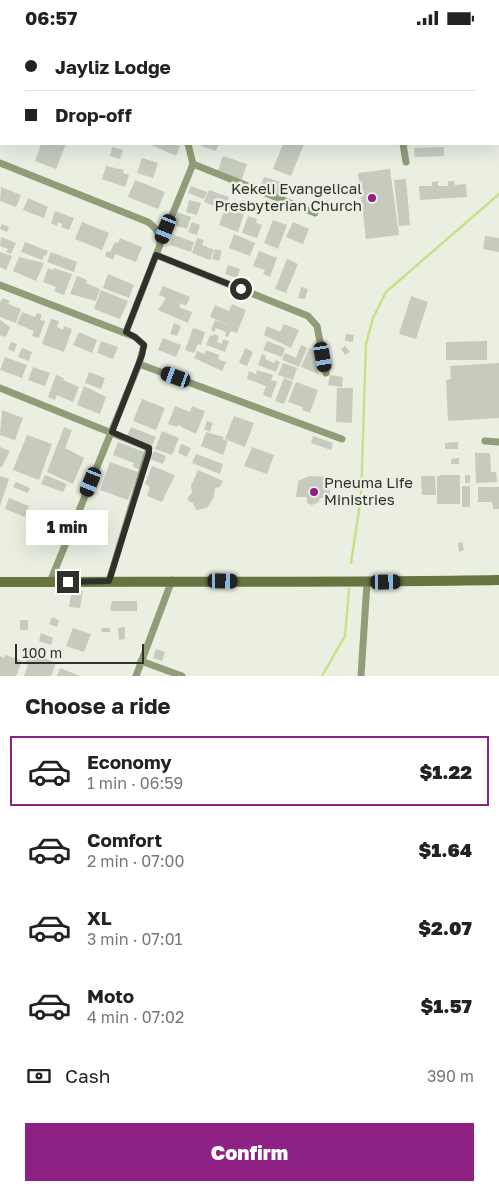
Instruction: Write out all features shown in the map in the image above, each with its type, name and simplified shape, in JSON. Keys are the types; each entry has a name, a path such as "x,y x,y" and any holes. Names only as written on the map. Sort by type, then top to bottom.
{"street":[{"path":"126,332 193,164 188,145"},
{"path":"403,145 406,162"},
{"path":"0,163 148,222 160,234 160,245"},
{"path":"193,164 315,213"},
{"path":"156,255 308,316 318,326 326,373"},
{"path":"0,285 126,332 144,345 139,363 112,432 50,582"},
{"path":"139,363 342,439"},
{"path":"0,388 149,448 109,581"},
{"path":"485,441 499,442"},
{"path":"136,676 172,580"},
{"path":"0,583 172,580 368,583 499,580"},
{"path":"361,676 368,583"},
{"path":"141,661 182,676"}],"building":[{"path":"41,145 66,145 56,169 35,161"},
{"path":"151,145 180,146 176,156"},
{"path":"202,145 219,145 216,151"},
{"path":"283,145 304,145 291,176 273,169"},
{"path":"112,147 123,150 120,159 110,156"},
{"path":"444,147 444,156 415,157 414,148"},
{"path":"223,156 247,164 241,182 217,173"},
{"path":"142,158 158,163 153,178 137,173"},
{"path":"106,166 124,170 123,173 129,175 125,187 102,179"},
{"path":"390,169 399,235 366,239 358,173"},
{"path":"264,177 288,184 284,198 259,190"},
{"path":"406,179 410,225 399,226 394,180"},
{"path":"135,180 165,192 158,209 128,197"},
{"path":"438,181 438,186 448,186 448,181 454,181 455,185 466,184 467,197 420,200 419,186 432,186 432,182"},
{"path":"191,186 207,192 204,199 188,193"},
{"path":"1,187 21,195 16,207 0,201"},
{"path":"209,190 229,197 224,210 204,202"},
{"path":"28,198 48,207 44,218 23,210"},
{"path":"189,200 201,203 197,215 186,212"},
{"path":"242,200 248,202 245,212 238,210"},
{"path":"225,208 244,214 238,232 219,225"},
{"path":"55,211 74,218 69,230 61,227 62,224 58,222 57,226 51,223"},
{"path":"177,212 191,217 187,229 173,225"},
{"path":"248,216 257,219 256,223 262,225 257,238 242,233"},
{"path":"273,220 287,225 278,249 264,243"},
{"path":"82,222 109,233 102,250 75,239"},
{"path":"192,222 200,225 197,235 188,232"},
{"path":"293,222 309,229 303,244 286,237"},
{"path":"2,224 9,227 7,232 0,229"},
{"path":"234,234 255,243 250,256 229,248"},
{"path":"174,235 194,242 191,252 170,245"},
{"path":"485,236 499,238 499,252 483,249"},
{"path":"1,237 16,243 11,254 6,252 8,249 0,246"},
{"path":"120,238 142,247 136,262 115,254 113,260 105,256 107,251 110,252 115,242 118,243"},
{"path":"197,238 204,240 202,245 214,250 210,260 192,253"},
{"path":"25,242 48,251 46,256 44,255 42,260 21,252"},
{"path":"215,249 222,251 219,261 212,259"},
{"path":"259,251 277,258 270,277 263,274 265,270 253,266"},
{"path":"0,252 12,256 6,270 0,267"},
{"path":"51,252 77,262 74,272 47,262"},
{"path":"19,257 44,263 36,281 13,271"},
{"path":"287,259 298,264 286,293 275,289"},
{"path":"228,265 240,269 237,278 225,274"},
{"path":"48,268 72,274 64,295 54,291 56,287 43,282"},
{"path":"108,274 134,285 129,298 103,288"},
{"path":"77,276 87,280 86,283 100,289 96,301 70,294"},
{"path":"163,286 190,297 186,306 181,303 179,307 192,312 188,323 158,310 166,298 159,295"},
{"path":"301,287 308,289 305,299 298,298"},
{"path":"101,290 128,301 120,319 94,309"},
{"path":"411,296 428,302 416,339 399,334"},
{"path":"3,298 10,301 8,304 21,309 16,323 0,317 0,302"},
{"path":"232,304 246,310 237,333 231,331 228,337 225,336 226,332 216,328 214,332 211,330 215,320 233,327 210,317 215,305 229,311"},
{"path":"22,312 35,317 37,313 42,315 40,320 45,321 39,338 32,336 34,331 17,324"},
{"path":"51,319 59,321 57,327 63,330 64,326 72,329 64,352 42,344"},
{"path":"0,320 10,327 6,337 0,335"},
{"path":"174,323 181,326 177,336 170,334"},
{"path":"284,324 299,330 291,348 264,335 267,326 280,332"},
{"path":"193,328 205,332 201,345 198,344 194,353 185,350"},
{"path":"79,332 97,340 92,353 73,345"},
{"path":"214,334 219,336 217,342 222,344 223,339 229,341 225,352 206,345 210,335 213,336"},
{"path":"346,334 354,335 353,342 345,341"},
{"path":"163,338 181,345 176,357 158,350"},
{"path":"101,341 118,347 113,359 97,353"},
{"path":"267,341 285,348 282,357 263,350"},
{"path":"487,341 487,360 446,360 446,342"},
{"path":"11,342 17,344 14,352 8,349"},
{"path":"301,345 307,348 299,367 282,360 285,353 296,358"},
{"path":"345,346 350,352 345,355 341,349"},
{"path":"22,348 32,352 29,361 18,357"},
{"path":"245,348 253,352 247,366 239,363"},
{"path":"309,348 318,352 318,374 301,367"},
{"path":"206,350 219,355 218,359 226,362 222,371 194,358 197,351 205,354"},
{"path":"262,354 266,356 265,359 274,363 276,360 280,362 276,372 258,365"},
{"path":"5,357 27,365 22,378 0,370"},
{"path":"283,363 297,368 293,380 278,375"},
{"path":"499,363 499,418 448,421 446,380 451,379 450,366"},
{"path":"33,367 50,373 45,386 28,380"},
{"path":"257,370 273,375 271,380 277,382 271,398 263,395 266,386 247,379 249,371 256,374"},
{"path":"89,372 105,378 101,389 85,383"},
{"path":"56,375 79,387 73,402 57,395 55,400 48,397"},
{"path":"330,375 343,377 342,387 328,385"},
{"path":"284,378 293,382 284,404 275,401"},
{"path":"296,382 318,390 310,413 302,410 303,407 288,402"},
{"path":"84,386 106,397 100,414 77,405"},
{"path":"337,388 353,388 352,423 336,422"},
{"path":"142,399 165,408 156,430 133,421"},
{"path":"175,406 190,412 192,406 205,411 196,434 178,425 177,427 168,424"},
{"path":"2,410 23,418 15,440 0,435"},
{"path":"234,416 254,423 245,447 225,439"},
{"path":"207,421 213,423 210,432 204,429"},
{"path":"64,427 72,430 65,448 84,458 73,484 47,472"},
{"path":"131,427 156,437 152,446 127,436"},
{"path":"162,431 179,438 172,455 155,449"},
{"path":"206,432 224,437 222,439 228,441 223,455 201,446"},
{"path":"27,435 52,444 39,480 13,470"},
{"path":"313,436 333,443 331,450 311,443"},
{"path":"118,442 147,453 141,470 133,467 134,463 113,455"},
{"path":"458,442 458,449 445,449 445,443"},
{"path":"181,444 191,448 187,457 178,453"},
{"path":"0,447 10,451 2,467 0,467"},
{"path":"252,447 274,455 267,474 244,466"},
{"path":"154,451 166,456 163,464 150,459"},
{"path":"475,453 490,453 491,472 496,472 497,482 476,483"},
{"path":"196,454 223,464 220,474 192,463"},
{"path":"459,458 459,464 451,464 451,459"},
{"path":"110,462 138,472 128,500 100,490"},
{"path":"152,466 175,475 162,502 147,496 150,487 145,484"},
{"path":"198,470 223,481 220,487 215,488 214,497 207,508 196,510 193,503 188,501 188,497 192,493 191,486"},
{"path":"45,475 67,484 63,492 41,484"},
{"path":"441,475 460,475 460,504 437,504 437,477"},
{"path":"465,475 470,475 470,483 465,483"},
{"path":"0,476 9,479 0,506"},
{"name":"Pneuma Life Ministries","path":"309,476 327,477 331,498 320,498 319,502 312,505 307,503 307,497 296,497 298,481"},
{"path":"421,476 435,476 436,495 422,495"},
{"path":"16,482 30,488 28,493 13,487"},
{"path":"462,486 470,486 470,507 462,507"},
{"path":"478,487 499,487 499,509 493,509 492,502 478,502"},
{"path":"9,498 29,506 25,517 5,509"},
{"path":"462,542 464,550 459,552 458,543"},
{"path":"72,589 83,591 80,608 69,607"},
{"path":"112,601 137,601 137,611 112,611 110,609"},
{"path":"52,617 59,620 57,627 49,624"},
{"path":"20,620 28,620 28,630 20,630"},
{"path":"125,627 125,639 119,640 118,628"},
{"path":"73,628 91,634 84,652 66,646"},
{"path":"101,628 110,628 110,632 102,632"},
{"path":"41,633 53,638 51,645 39,641"},
{"path":"156,649 165,652 162,661 153,658"},
{"path":"29,652 56,663 51,676 24,676 28,665 25,664"},
{"path":"6,655 22,661 16,676 0,676 0,656 4,658"},
{"path":"60,668 80,676 57,676"}],"waterway":[{"path":"351,563 361,497 366,344 373,318 386,292 499,194"},
{"path":"322,676 345,636 349,589"}],"place":[{"name":"Kekeli Evangelical Presbyterian Church","path":"372,198"},
{"name":"Pneuma Life Ministries","path":"314,492"}],"route":[{"path":"68,582 109,581 147,461 149,448 112,432 142,355 144,345 126,332 156,255 241,289"}]}
